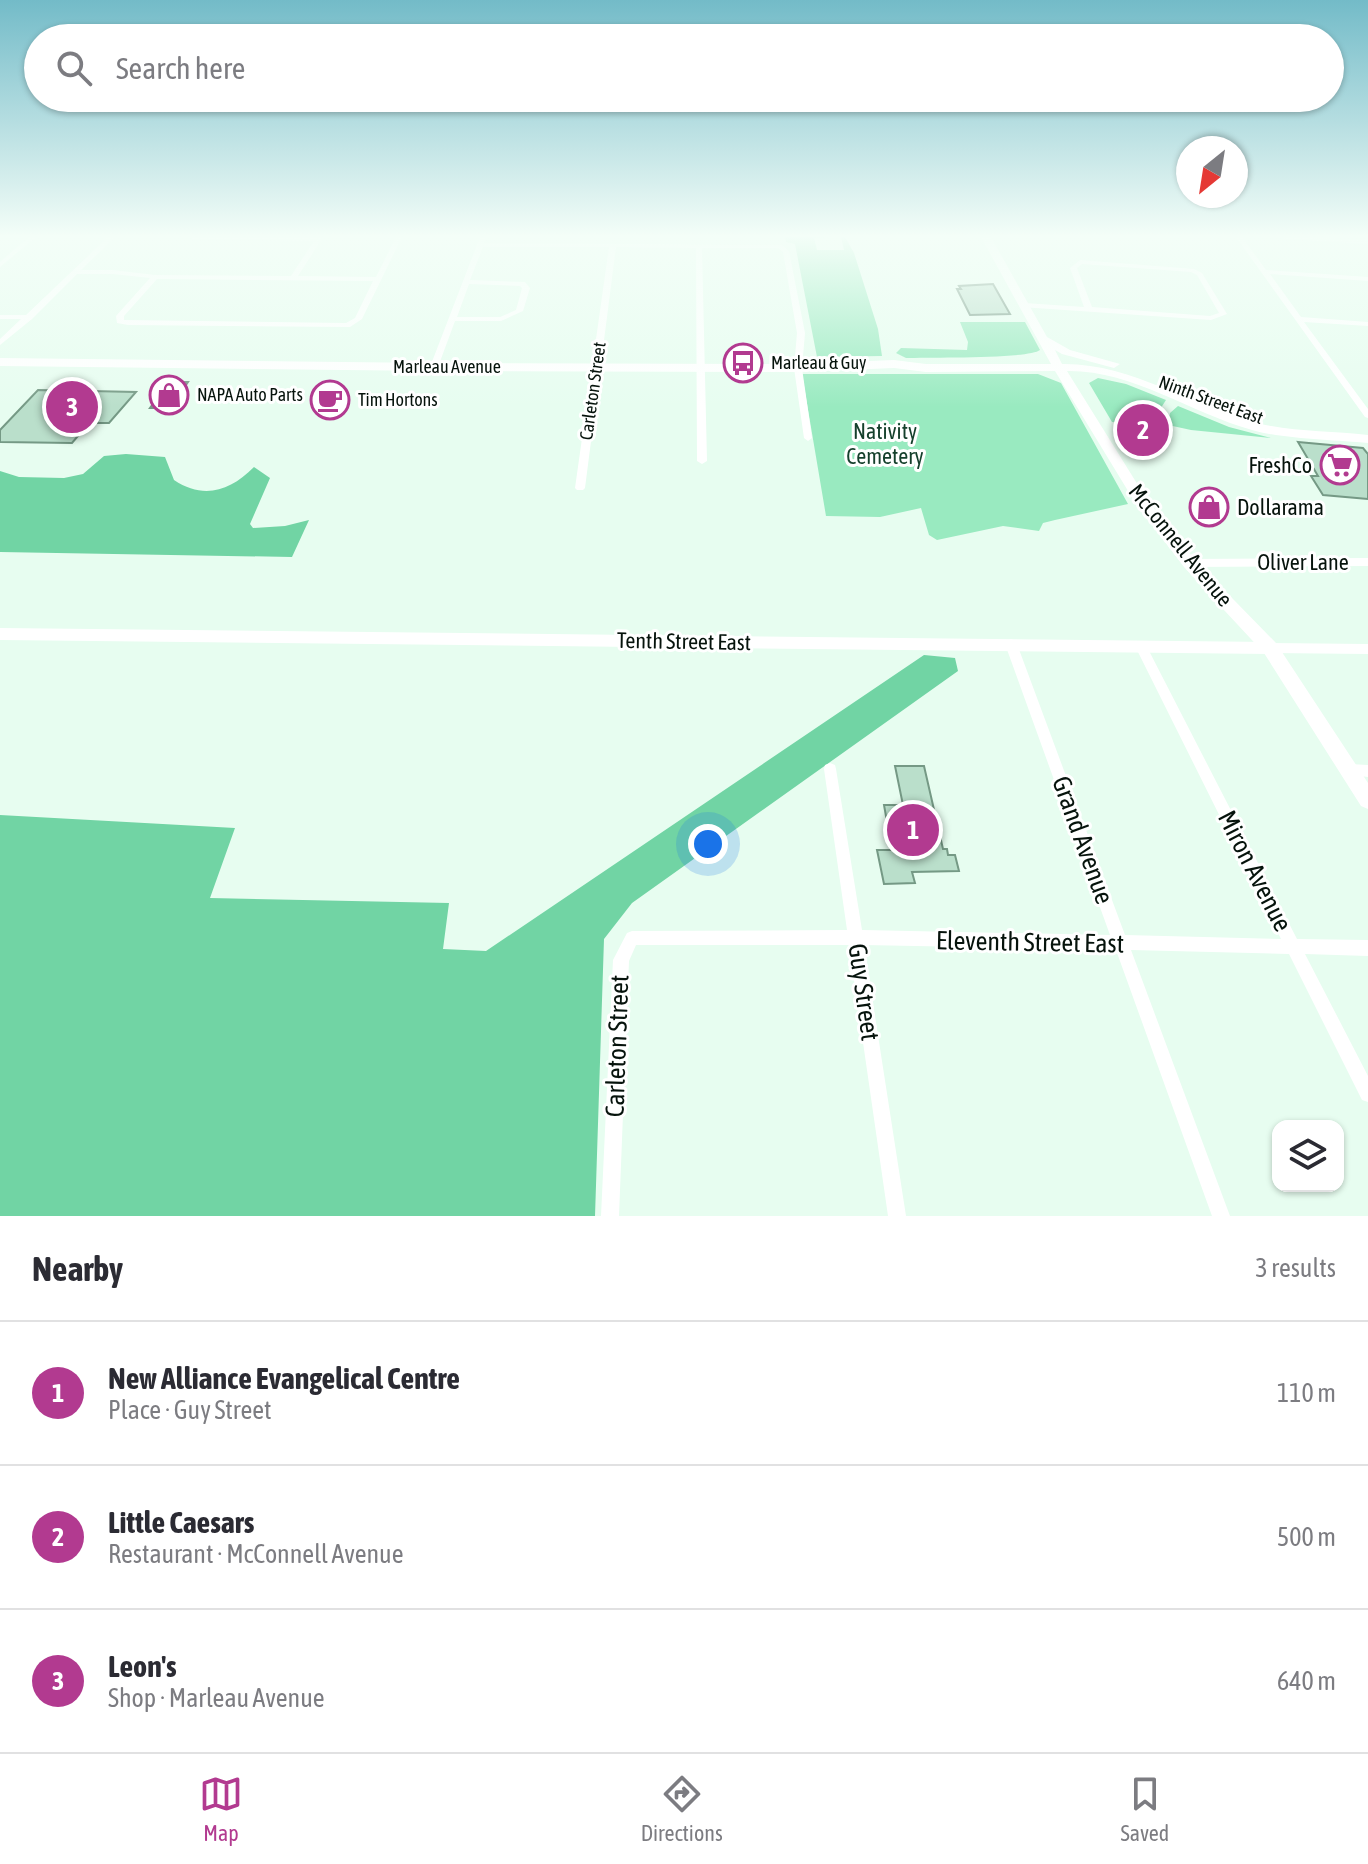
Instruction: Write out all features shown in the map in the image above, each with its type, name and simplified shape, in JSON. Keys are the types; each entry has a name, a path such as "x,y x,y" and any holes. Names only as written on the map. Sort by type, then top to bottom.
{"main road":[{"name":"McConnell Avenue","path":"1018,294 1141,501 1189,563 1270,648 1358,770 1368,800"},
{"path":"1044,338 1066,352 1113,363 1145,376"},
{"name":"Marleau Avenue","path":"0,362 798,368 894,364 926,368 1057,364"},
{"name":"Ninth Street East","path":"1057,364 1102,371 1142,382 1214,414 1258,428 1368,439"},
{"name":"Ninth Street East","path":"1057,364 1104,365 1145,376 1261,421 1368,432"},
{"path":"1077,396 1074,385 1078,378 1086,373 1102,371"}],"street":[{"path":"0,343 53,294"},
{"path":"140,294 120,316 120,321 350,324 358,319 371,294"},
{"path":"434,367 462,294"},
{"path":"452,319 512,317 519,311 524,294"},
{"name":"Carleton Street","path":"580,488 606,294"},
{"path":"700,294 702,461"},
{"path":"794,294 801,333 798,368 808,438"},
{"path":"1083,294 1089,310"},
{"path":"1024,305 1211,318 1223,314 1211,294"},
{"path":"1280,294 1368,415"},
{"path":"0,317 29,317"},
{"path":"1299,319 1368,324"},
{"name":"Oliver Lane","path":"1189,563 1368,562"},
{"name":"Tenth Street East","path":"0,634 1368,649"},
{"name":"Grand Avenue","path":"1011,644 1221,1216"},
{"name":"Miron Avenue","path":"1142,648 1368,1094"},
{"name":"Guy Street","path":"830,769 897,1216"},
{"name":"Carleton Street","path":"610,1216 621,960 632,938 692,936"},
{"name":"Eleventh Street East","path":"692,936 1368,948"}],"green space":[{"path":"805,294 867,294 878,329 882,356 817,357"},
{"path":"960,322 1025,322 1040,350 1018,355 978,357 906,358 896,353 901,348 967,350 968,342"},
{"name":"Nativity Cemetery","path":"802,374 1038,374 1061,383 1128,504 1043,523 1039,531 1003,526 937,540 929,535 921,508 880,517 826,516"},
{"path":"1098,378 1126,384 1166,400 1157,414 1157,423 1112,422 1089,383"},
{"path":"1178,406 1229,427 1271,438 1168,425 1170,413"},
{"path":"104,456 165,457 174,480 196,490 226,487 254,467 270,478 250,524 253,528 285,526 309,520 292,557 0,552 0,471 19,477 64,478 83,474"},
{"path":"924,655 955,658 958,671 632,903 604,939 595,1216 0,1216 0,815 235,828 210,898 449,903 443,949 486,951"}],"building":[{"path":"959,294 999,294 1010,314 970,315"},
{"name":"NAPA Auto Parts","path":"169,382 188,382 170,408 150,408"},
{"path":"38,390 136,392 109,423 89,423 72,443 0,442 0,430"},
{"name":"FreshCo","path":"1298,442 1363,448 1368,454 1368,499 1323,495 1311,476 1318,476"},
{"path":"895,766 924,766 943,849 947,849 948,855 955,855 959,871 912,872 915,883 884,884 877,850 892,850 884,805 903,805"}],"place":[{"name":"Marleau & Guy","path":"743,363"},
{"name":"NAPA Auto Parts","path":"169,395"},
{"name":"Tim Hortons","path":"330,400"},
{"name":"Leon's","path":"72,407"},
{"name":"Little Caesars","path":"1143,430"},
{"name":"FreshCo","path":"1340,465"},
{"name":"Dollarama","path":"1209,507"},
{"name":"New Alliance Evangelical Centre","path":"913,830"}]}
